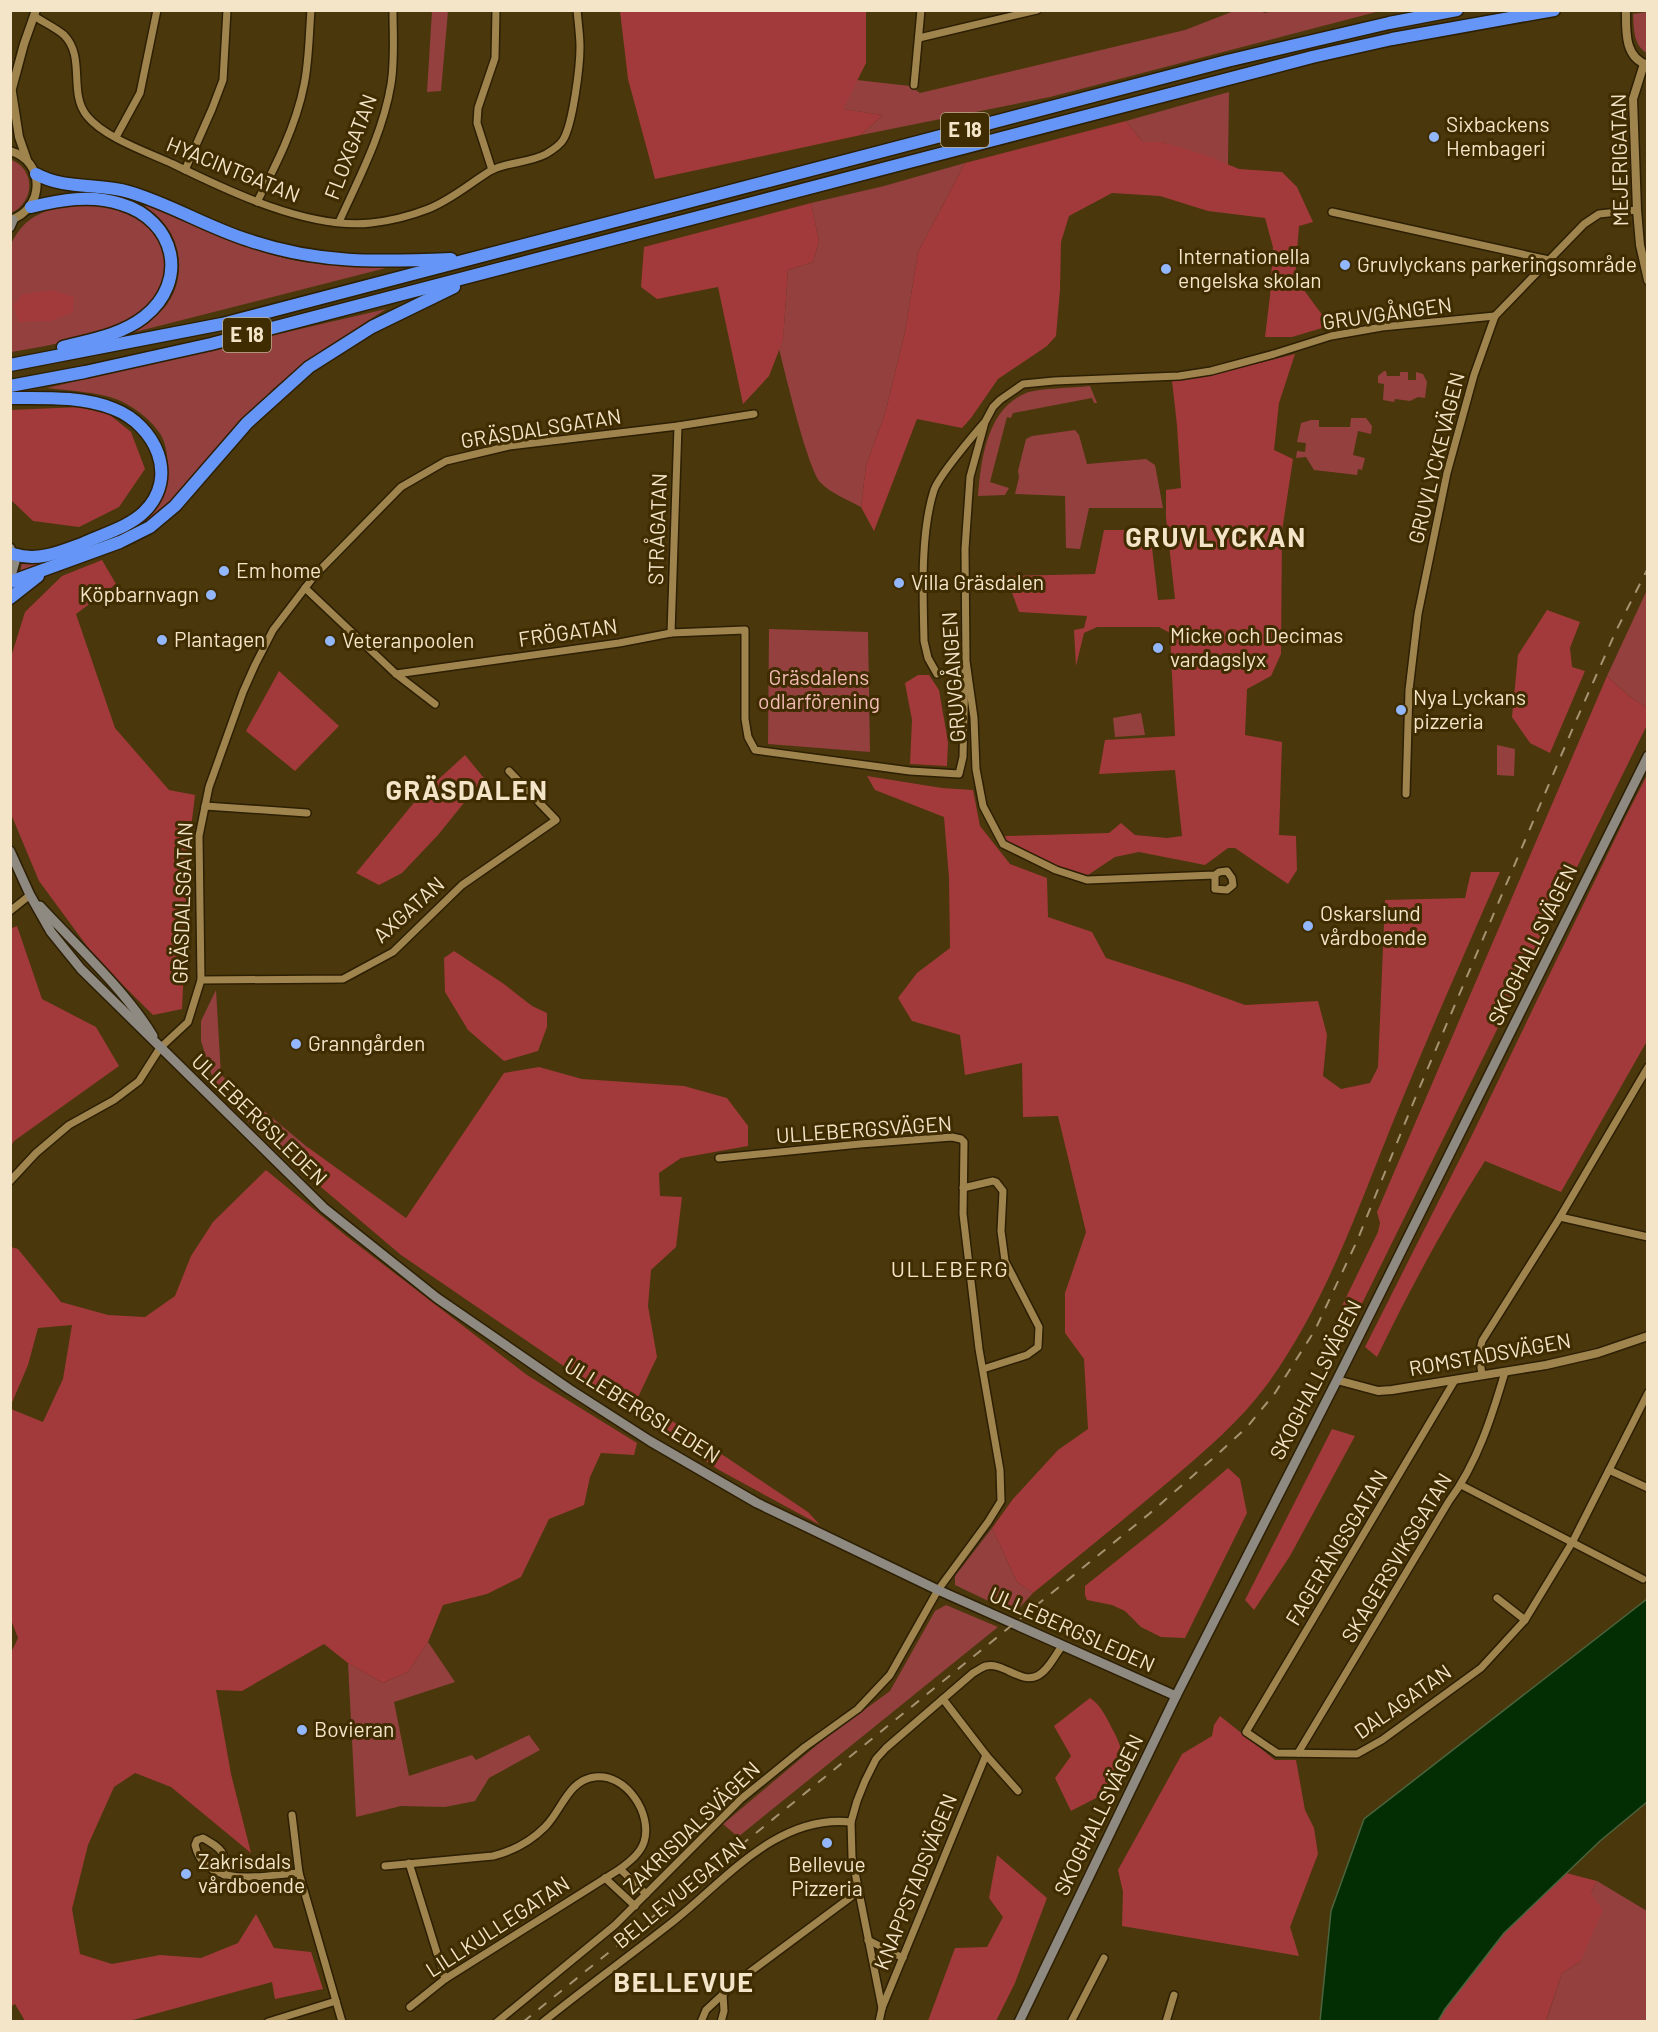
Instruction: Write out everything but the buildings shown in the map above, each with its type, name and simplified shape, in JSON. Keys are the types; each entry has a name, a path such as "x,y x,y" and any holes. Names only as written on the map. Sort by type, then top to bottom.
{"highway":[{"name":"E 18","path":"10,362 222,324 1296,44 1457,10"},
{"name":"E 18","path":"10,386 211,344 1312,57 1392,39 1554,10"},
{"path":"36,174 61,184 129,192 245,240 296,254 350,261 476,257"},
{"path":"10,362 115,333 130,326 155,308 168,287 171,276 170,254 163,236 157,226 142,212 119,203 88,198 30,207"},
{"path":"10,581 120,542 150,527 175,506 247,423 309,367 372,327 482,274"},
{"path":"10,398 80,400 121,412 140,423 149,434 156,446 161,471 151,503 145,512 133,520 69,549 42,557 24,557 12,551"},
{"path":"10,598 50,568"}],"main road":[{"path":"10,581 14,570 12,551"},
{"name":"SKOGHALLSVÄGEN","path":"1019,2022 1176,1696 1337,1380 1647,756"},
{"name":"ULLEBERGSLEDEN","path":"10,851 30,895 51,932 81,969 324,1208 437,1298 650,1441 758,1503 938,1590 1176,1696"}],"street":[{"path":"185,170 223,80 227,10"},
{"path":"257,202 296,118 307,66 311,10"},
{"name":"FLOXGATAN","path":"339,222 378,135 391,86 393,10"},
{"path":"492,170 477,123 478,108 495,58 496,10"},
{"name":"HYACINTGATAN","path":"35,13 64,35 72,46 81,108 100,129 257,202 302,216 370,224 430,208 492,170 545,154 562,142 571,117 579,59 576,10"},
{"path":"914,85 921,10"},
{"path":"920,38 1037,10"},
{"name":"MEJERIGATAN","path":"1626,10 1631,52 1646,65 1633,99 1637,210 1640,245 1647,280"},
{"path":"116,137 140,93 156,11"},
{"path":"11,223 30,207 36,197 38,186 36,174 27,160 19,137 11,94 35,13"},
{"path":"10,151 27,160"},
{"name":"GRUVLYCKEVÄGEN","path":"1406,794 1410,671 1418,614 1447,473 1474,375 1495,316 1584,224 1599,214 1637,210"},
{"path":"1332,212 1549,260"},
{"name":"GRUVGÅNGEN","path":"1215,875 1087,880 1056,870 1003,844 983,806 976,769 974,718 966,661 965,549 970,477 985,422 999,400 1023,384 1179,376 1211,371 1331,336 1382,327 1495,316"},
{"name":"GRÄSDALSGATAN","path":"160,1048 188,1022 201,980 199,836 208,787 243,692 273,630 315,575 401,487 446,461 509,446 678,426 754,414"},
{"path":"937,674 928,658 924,641 927,530 935,488 968,441 985,422"},
{"name":"STRÅGATAN","path":"671,633 678,426"},
{"path":"305,588 396,674 435,704"},
{"name":"FRÖGATAN","path":"396,674 619,643 671,633 745,630 747,728 755,750 910,771 959,774 963,757 966,661"},
{"name":"AXGATAN","path":"201,980 343,979 393,952 462,885 555,820 509,771"},
{"path":"205,806 307,813"},
{"path":"10,911 30,895"},
{"path":"10,1181 36,1153 69,1125 114,1100 139,1082 160,1048"},
{"path":"1482,1375 1479,1354 1482,1341 1560,1217 1647,1067"},
{"name":"ULLEBERGSVÄGEN","path":"719,1158 952,1137 961,1139 963,1142 963,1214 983,1369 1000,1470 1001,1501 938,1590"},
{"path":"963,1188 993,1181 1003,1191 1001,1231 1005,1261 1039,1327 1038,1347 1027,1355 983,1369"},
{"path":"1560,1217 1647,1237"},
{"name":"ROMSTADSVÄGEN","path":"1337,1380 1378,1391 1546,1365 1598,1353 1647,1336"},
{"name":"SKAGERSVIKSGATAN","path":"1298,1753 1449,1501 1461,1485 1494,1411 1504,1372"},
{"name":"FAGERÄNGSGATAN","path":"1246,1732 1455,1380"},
{"name":"DALAGATAN","path":"1246,1732 1277,1753 1357,1754 1382,1740 1481,1668 1525,1620 1573,1541 1647,1393"},
{"path":"1609,1470 1647,1488"},
{"path":"1461,1485 1573,1541 1642,1579"},
{"name":"ZAKRISDALSVÄGEN","path":"497,2022 600,1939 741,1799 805,1747 858,1709 890,1675 938,1590"},
{"path":"1497,1598 1525,1620"},
{"path":"882,2008 852,1857 851,1822 865,1781 876,1760 897,1736 985,1666 1001,1668 1027,1678 1038,1676 1062,1646"},
{"path":"942,1699 1018,1791"},
{"name":"KNAPPSTADSVÄGEN","path":"879,2022 882,2008 986,1755"},
{"name":"LILLKULLEGATAN","path":"385,1866 493,1856 521,1846 547,1826 573,1786 584,1779 601,1777 610,1779 632,1795 644,1813 646,1831 644,1842 637,1854 620,1869 445,1979 410,2007"},
{"path":"292,1815 298,1873 342,2022"},
{"name":"BELLEVUEGATAN","path":"543,2022 673,1922 752,1854 787,1834 810,1825 825,1821 851,1822"},
{"path":"224,1875 224,1854 220,1847 203,1838 197,1840 195,1845 199,1858 207,1866 224,1875 238,1877 298,1873"},
{"path":"409,1863 445,1979"},
{"path":"620,1869 646,1894"},
{"path":"605,1878 635,1906"},
{"path":"701,2022 706,2010 723,1994 859,1891"},
{"path":"868,1940 903,1958"},
{"path":"1071,2022 1104,1958"},
{"path":"721,2022 724,2011 723,1994"},
{"path":"1166,2022 1174,1995"},
{"path":"268,2022 336,2001"}],"green space":[{"path":"1280,10 1380,11 1050,97 861,135 883,115 842,109 857,80 910,86 920,93 1185,30 1234,11 1262,11 1264,13"},
{"path":"432,11 448,11 441,91 427,92"},
{"path":"1648,12 1647,53 1642,50 1637,41 1633,14"},
{"path":"1229,92 1228,165 1162,142 1143,142 1126,121"},
{"path":"10,159 24,170 29,186 25,201 11,213"},
{"path":"965,163 918,252 905,332 886,410 866,466 861,507 835,494 821,483 804,441 779,349 783,339 788,270 813,262 819,241 811,203 884,186"},
{"path":"70,203 95,204 138,213 163,244 168,262 164,280 160,290 146,309 126,321 94,334 11,352 12,242 29,220 43,212"},
{"path":"147,203 221,237 278,257 321,264 390,267 131,333 155,317 167,304 178,280 178,253 174,240 168,228 145,206"},
{"path":"386,309 308,360 273,389 170,505 131,533 20,575 22,561 44,562 118,534 145,519 153,513 163,497 167,475 167,453 161,435 139,412 123,402 106,396 47,388"},
{"path":"1384,371 1387,376 1400,376 1400,372 1408,372 1408,380 1416,380 1416,372 1423,374 1427,382 1425,398 1418,397 1410,401 1395,399 1394,402 1383,400 1384,384 1378,383 1378,376"},
{"path":"1090,386 1097,403 1094,403 1092,398 1013,413 1011,418 1007,417 990,482 1009,488 1005,495 978,496 984,451 994,423 1002,411 1013,401 1032,391"},
{"path":"1351,418 1366,418 1372,426 1371,434 1358,431 1353,455 1365,458 1362,470 1358,469 1357,475 1314,470 1306,457 1296,458 1297,451 1305,452 1306,443 1297,442 1301,423 1319,420 1319,427 1350,427"},
{"path":"1075,430 1079,435 1087,464 1146,459 1155,465 1163,508 1089,508 1080,549 1066,548 1065,496 1015,494 1026,439 1032,436"},
{"path":"1647,590 1647,708 1629,696 1607,676"},
{"name":"Gräsdalens odlarförening","path":"769,629 868,632 870,752 768,744"},
{"path":"1141,713 1145,735 1115,737 1113,718"},
{"path":"1497,745 1515,749 1514,776 1497,775"},
{"path":"216,990 221,1075 306,1146 295,1165 217,1092 201,1041 201,1021"},
{"path":"992,1528 1017,1582 1033,1593 1020,1607 1003,1608 955,1585 955,1576"},
{"path":"946,1605 998,1627 738,1837 723,1824 818,1744 890,1691 935,1611"},
{"path":"428,1642 455,1682 394,1702 409,1776 472,1755 476,1760 529,1735 540,1750 489,1778 475,1801 445,1807 401,1806 356,1817 348,1663 383,1683 408,1672"},
{"path":"1597,1881 1647,1911 1647,2021 1546,2022 1562,1973 1580,1962 1591,1894"}],"shaded area":[{"path":"620,11 866,11 866,63 843,109 883,115 861,135 655,179 628,79"},
{"path":"1126,121 1143,142 1162,142 1205,155 1239,169 1282,172 1297,187 1313,222 1299,226 1295,278 1323,316 1322,328 1292,337 1265,337 1273,247 1265,218 1208,211 1160,196 1112,193 1069,216 1061,242 1056,336 1047,346 998,379 962,428 917,419 874,531 861,507 866,466 886,410 905,332 918,252 965,163"},
{"path":"811,203 819,241 813,262 788,270 783,340 769,376 743,404 718,287 657,299 641,287 644,247"},
{"path":"52,290 74,297 73,312 52,321 18,322 13,305 23,294"},
{"path":"1295,354 1279,403 1274,450 1293,459 1282,531 1281,654 1271,676 1247,689 1245,735 1282,742 1279,835 1296,836 1297,870 1288,884 1235,848 1228,848 1205,865 1139,852 1115,857 1088,875 1060,869 1006,843 1005,836 1109,833 1121,823 1135,835 1167,838 1182,836 1175,770 1099,774 1105,740 1175,736 1170,633 1159,627 1097,627 1084,633 1076,666 1074,630 1084,628 1087,616 1019,612 1006,576 1095,574 1104,530 1150,530 1158,600 1175,599 1166,517 1166,490 1181,488 1172,381 1236,369"},
{"path":"80,407 110,415 131,432 145,469 119,507 79,527 33,521 11,500 11,410"},
{"path":"102,560 116,584 76,614 115,728 169,790 195,795 190,837 182,1009 153,1015 95,957 39,881 11,814 11,657 25,612 62,576"},
{"path":"1547,610 1580,622 1570,648 1572,667 1585,671 1550,753 1530,743 1512,717 1518,655"},
{"path":"279,671 339,726 295,771 246,731"},
{"path":"918,675 929,675 939,690 948,742 947,766 910,764 912,720 905,683"},
{"path":"1607,676 1629,696 1647,708 1647,725 1353,1322 1336,1318 1378,1232 1380,1223 1377,1212"},
{"path":"465,755 484,778 438,835 402,873 379,885 356,873 417,799"},
{"path":"1647,775 1647,1041 1561,1192 1485,1161 1428,1257 1377,1357 1365,1347 1473,1133"},
{"path":"867,776 942,788 973,790 980,826 1010,864 1047,878 1048,917 1092,932 1106,958 1245,1005 1318,1001 1327,1035 1323,1076 1341,1089 1370,1083 1378,1067 1385,900 1465,898 1471,872 1500,872 1419,1059 1338,1258 1287,1356 1256,1399 1222,1435 1156,1493 1033,1593 1017,1582 992,1528 1013,1499 1058,1450 1088,1429 1084,1359 1065,1333 1065,1293 1086,1232 1058,1116 1023,1117 1022,1063 965,1075 960,1035 912,1021 898,998 917,973 950,948 949,878 944,817 875,790"},
{"path":"17,926 42,999 96,1027 119,1066 14,1141 11,1146 10,929"},
{"path":"454,951 504,984 532,1006 547,1013 547,1027 538,1051 504,1061 468,1030 445,992 444,958"},
{"path":"539,1067 582,1079 684,1086 727,1098 748,1126 748,1146 681,1158 659,1173 660,1196 682,1197 676,1247 651,1270 648,1306 657,1357 631,1412 401,1255 295,1165 306,1146 406,1218 504,1073"},
{"path":"266,1170 345,1235 527,1375 637,1443 634,1455 601,1453 590,1477 584,1505 549,1519 521,1577 487,1594 443,1605 428,1642 408,1672 383,1683 348,1663 324,1644 242,1691 216,1690 231,1774 251,1853 171,1787 135,1773 114,1787 88,1845 72,1909 80,1954 112,1964 160,1955 201,1958 238,1943 256,1914 274,1948 311,1952 323,1989 275,1999 272,1982 129,2021 25,2021 15,2004 10,2007 10,1655 18,1638 10,1617 11,1409 43,1422 63,1379 72,1325 38,1328 28,1365 11,1405 11,1247 18,1249 61,1302 108,1315 145,1317 175,1296 191,1256 213,1222"},
{"path":"672,1421 808,1512 820,1525 719,1470 655,1427"},
{"path":"1332,1429 1355,1436 1290,1556 1254,1610 1245,1600"},
{"path":"1228,1468 1240,1479 1247,1513 1185,1638 1161,1637 1141,1627 1125,1611 1112,1605 1087,1600 1085,1586"},
{"path":"1647,1599 1647,1802 1600,1841 1504,1933 1438,2021 1320,2021 1331,1911 1364,1819"},
{"path":"1090,1698 1101,1709 1114,1732 1121,1749 1122,1773 1109,1790 1071,1811 1055,1778 1071,1756 1054,1726"},
{"path":"1220,1716 1275,1760 1296,1760 1305,1810 1314,1828 1318,1854 1290,1927 1299,1956 1122,1926 1123,1892 1118,1870 1182,1754 1212,1736 1214,1725"},
{"path":"997,1855 1047,1898 1015,1983 996,2021 928,2021 955,1948 987,1947 1003,1917 989,1898"},
{"path":"1566,1873 1597,1881 1591,1894 1603,1910 1580,1962 1562,1973 1546,2021 1438,2022 1445,2009 1504,1933"}],"railway":[{"path":"523,2022 1149,1514 1248,1426 1275,1393 1315,1330 1357,1241 1416,1096 1575,723 1616,631 1648,568"}],"place":[{"name":"Sixbackens Hembageri","path":"1434,137"},
{"name":"Gruvlyckans parkeringsområde","path":"1345,265"},
{"name":"Internationella engelska skolan","path":"1166,269"},
{"name":"Em home","path":"224,571"},
{"name":"Villa Gräsdalen","path":"899,583"},
{"name":"Köpbarnvagn","path":"211,595"},
{"name":"Plantagen","path":"162,640"},
{"name":"Veteranpoolen","path":"330,641"},
{"name":"Micke och Decimas vardagslyx","path":"1158,648"},
{"name":"Nya Lyckans pizzeria","path":"1401,710"},
{"name":"Oskarslund vårdboende","path":"1308,926"},
{"name":"Granngården","path":"296,1044"},
{"name":"Bovieran","path":"302,1730"},
{"name":"Bellevue Pizzeria","path":"827,1843"},
{"name":"Zakrisdals vårdboende","path":"186,1874"}],"district":[{"name":"GRUVLYCKAN","path":"1216,538"},
{"name":"GRÄSDALEN","path":"467,791"},
{"name":"ULLEBERG","path":"950,1269"},
{"name":"BELLEVUE","path":"684,1983"}]}
